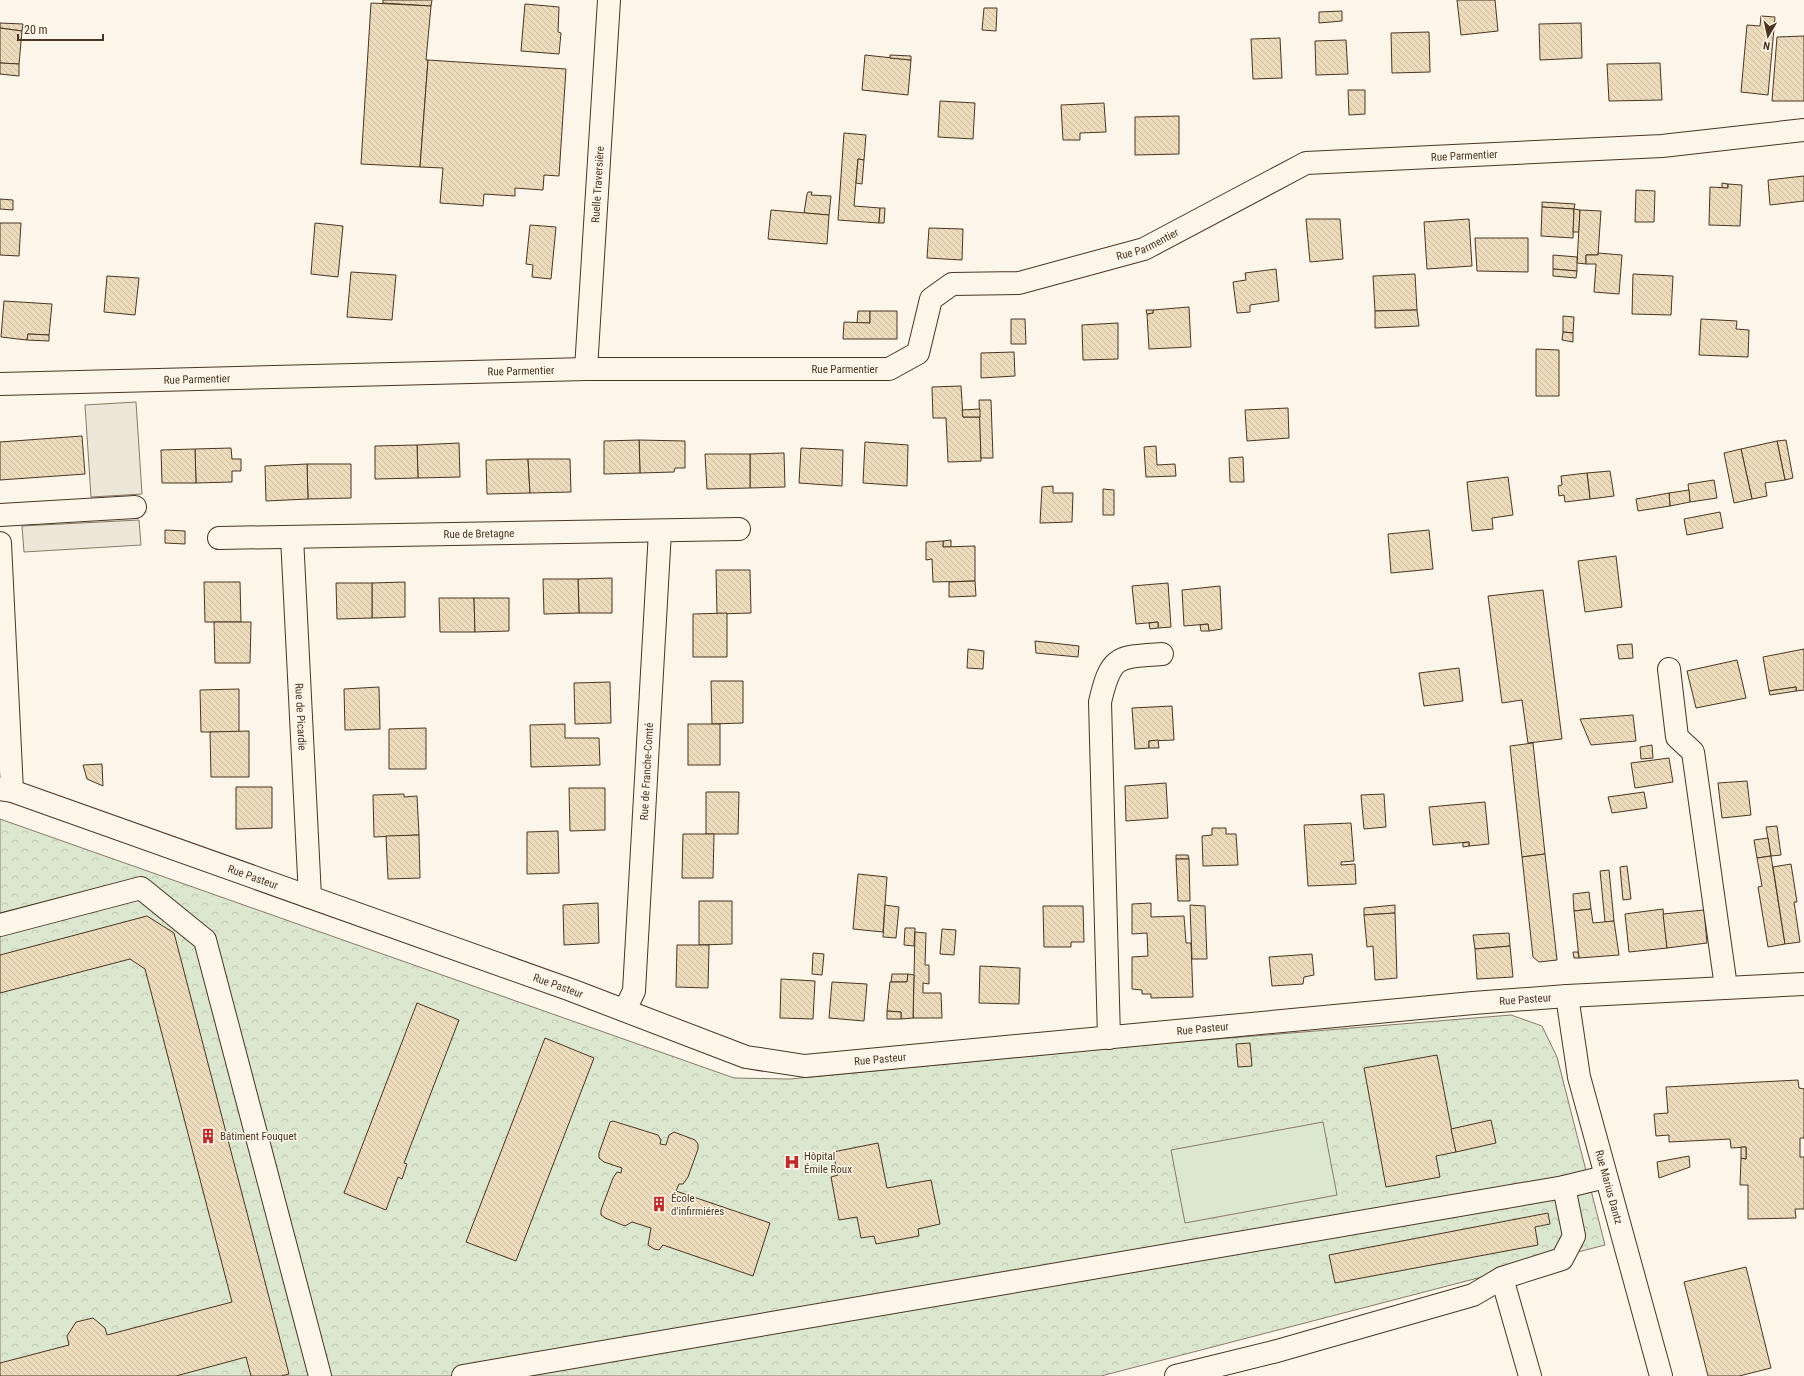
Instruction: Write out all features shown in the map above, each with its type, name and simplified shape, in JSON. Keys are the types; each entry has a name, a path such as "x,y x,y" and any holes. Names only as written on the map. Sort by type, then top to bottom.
{"street":[{"name":"Ruelle Traversière","path":"586,369 609,0"},
{"name":"Rue Parmentier","path":"0,384 586,369 889,369 918,353 931,299 952,284 1019,283 1144,249 1306,163 1662,146 1804,130"},
{"path":"0,515 136,507"},
{"name":"Rue de Bretagne","path":"219,538 739,530"},
{"name":"Rue de Franche-Comté","path":"625,1010 634,991 660,531"},
{"name":"Rue de Picardie","path":"292,537 310,897"},
{"path":"0,544 6,790"},
{"path":"1109,1038 1100,702 1105,680 1115,663 1126,656 1162,654"},
{"path":"1669,669 1677,737 1693,752 1726,987"},
{"name":"Rue Pasteur","path":"6,790 625,1010 746,1057 805,1066 1567,996 1804,984"},
{"path":"0,925 141,888 205,940 320,1376"},
{"name":"Rue Marius Dantz","path":"1567,996 1579,1077 1605,1177 1661,1376"},
{"path":"463,1376 1564,1187 1605,1177"},
{"path":"1176,1376 1223,1370 1473,1295 1502,1278 1562,1259 1574,1236 1564,1187"},
{"path":"1502,1278 1530,1376"}],"green space":[{"name":"Hôpital Émile Roux","path":"0,819 734,1078 790,1079 1144,1045 1511,1015 1542,1026 1557,1057 1605,1245 1101,1376 0,1376"},
{"path":"1323,1122 1337,1195 1185,1223 1171,1150"}],"shaded area":[{"path":"136,402 142,494 91,497 85,405"},
{"path":"139,520 141,545 24,552 22,526"}],"building":[{"path":"383,0 432,0 431,6 383,3"},
{"path":"1457,0 1495,0 1498,31 1461,35"},
{"path":"371,3 431,6 426,60 428,60 420,167 361,164"},
{"path":"525,4 559,7 558,32 561,33 559,54 521,51"},
{"path":"984,8 997,8 996,31 982,30"},
{"path":"1342,11 1342,21 1319,23 1319,12"},
{"path":"1761,16 1775,17 1768,95 1741,92 1747,25 1760,26"},
{"path":"0,23 23,24 22,31 0,28"},
{"path":"1581,23 1582,58 1540,60 1539,24"},
{"path":"0,28 22,31 19,64 0,63"},
{"path":"1429,32 1430,72 1392,73 1391,33"},
{"path":"1804,36 1804,101 1772,101 1777,37"},
{"path":"1280,38 1282,78 1253,79 1251,39"},
{"path":"1346,40 1348,74 1316,75 1315,41"},
{"path":"865,55 911,60 908,95 862,90"},
{"path":"890,55 911,56 911,60 890,58"},
{"path":"428,60 566,69 559,176 544,175 543,190 515,188 515,196 484,194 483,206 440,203 443,168 420,167"},
{"path":"0,63 19,64 19,76 0,74"},
{"path":"1660,63 1662,100 1609,101 1607,64"},
{"path":"1348,90 1365,90 1365,114 1349,115"},
{"path":"940,101 975,103 973,139 938,137"},
{"path":"1104,103 1106,132 1080,133 1080,140 1063,140 1061,105"},
{"path":"1179,116 1179,154 1135,155 1135,117"},
{"path":"844,133 866,135 864,160 858,159 854,206 880,208 879,223 838,220"},
{"path":"858,159 864,160 862,184 856,183"},
{"path":"1804,176 1804,201 1770,205 1768,180"},
{"path":"1722,183 1728,184 1728,188 1722,188"},
{"path":"1728,184 1742,185 1740,226 1709,225 1710,187 1728,188"},
{"path":"1636,190 1655,191 1654,222 1635,222"},
{"path":"808,192 812,192 811,195 831,196 829,215 804,213"},
{"path":"0,199 13,200 13,210 0,209"},
{"path":"1542,202 1575,204 1574,209 1542,207"},
{"path":"1542,207 1574,209 1573,238 1541,236"},
{"path":"880,208 885,208 884,223 879,223"},
{"path":"1574,209 1580,210 1579,232 1573,232"},
{"path":"771,210 829,215 827,244 768,239"},
{"path":"1580,210 1601,211 1598,255 1586,255 1586,264 1577,263"},
{"path":"1306,219 1340,219 1343,259 1310,262"},
{"path":"1469,219 1472,266 1427,269 1424,222"},
{"path":"0,223 21,223 19,256 0,255"},
{"path":"315,223 343,226 338,277 311,274"},
{"path":"530,225 556,227 551,279 532,277 533,265 526,264"},
{"path":"929,228 963,229 962,260 927,258"},
{"path":"1475,238 1528,238 1528,272 1477,271"},
{"path":"1598,253 1622,255 1619,294 1594,292 1596,264 1586,264 1586,255 1598,255"},
{"path":"1553,255 1577,257 1577,271 1553,269"},
{"path":"1276,269 1279,301 1250,305 1250,312 1237,313 1233,282 1246,280 1245,273"},
{"path":"1553,269 1577,271 1576,278 1553,276"},
{"path":"351,272 396,275 392,320 347,317"},
{"path":"1415,274 1417,310 1375,311 1373,276"},
{"path":"1633,274 1673,276 1671,315 1632,314"},
{"path":"107,276 139,278 135,315 104,312"},
{"path":"4,301 52,304 49,335 28,334 27,340 1,337"},
{"path":"1189,307 1191,347 1149,349 1147,314 1153,313 1153,310"},
{"path":"1146,310 1153,310 1153,313 1147,314"},
{"path":"1417,310 1419,326 1375,328 1375,311"},
{"path":"858,311 870,311 870,323 857,323"},
{"path":"870,311 897,311 897,339 843,339 844,322 870,323"},
{"path":"1563,316 1574,317 1573,333 1563,332"},
{"path":"1011,319 1025,319 1026,344 1011,344"},
{"path":"1701,319 1737,321 1736,329 1749,330 1748,357 1699,355"},
{"path":"1118,323 1118,359 1083,360 1082,325"},
{"path":"1563,332 1573,333 1573,342 1562,340"},
{"path":"28,334 49,335 49,341 27,340"},
{"path":"1536,349 1559,350 1559,396 1536,396"},
{"path":"1014,352 1015,376 981,378 981,353"},
{"path":"961,386 963,417 980,417 981,461 948,462 946,418 933,418 932,387"},
{"path":"979,400 991,400 993,458 981,458"},
{"path":"1288,408 1289,438 1247,441 1245,410"},
{"path":"980,409 980,417 963,417 962,410"},
{"path":"82,436 85,474 0,480 0,442"},
{"path":"639,440 685,441 685,468 675,468 674,472 640,473"},
{"path":"639,440 640,473 604,474 604,441"},
{"path":"1786,440 1793,478 1785,480 1777,441"},
{"path":"1777,441 1785,480 1765,483 1767,496 1752,499 1741,449"},
{"path":"865,442 908,445 907,486 863,483"},
{"path":"459,443 460,477 418,478 417,445"},
{"path":"417,445 418,478 375,479 375,446"},
{"path":"1156,446 1157,465 1175,464 1176,476 1146,477 1144,447"},
{"path":"231,448 232,459 241,459 241,471 232,471 232,482 196,483 195,449"},
{"path":"801,448 843,450 842,486 799,483"},
{"path":"195,449 196,483 162,483 161,450"},
{"path":"1741,449 1752,499 1734,503 1724,453"},
{"path":"784,453 785,487 750,488 750,454"},
{"path":"705,454 750,454 750,488 707,489"},
{"path":"1243,457 1244,482 1230,482 1229,458"},
{"path":"528,459 530,493 487,494 486,460"},
{"path":"528,459 570,459 571,492 530,493"},
{"path":"307,464 351,464 351,498 308,499"},
{"path":"307,464 308,499 266,501 265,466"},
{"path":"1610,471 1614,496 1590,499 1587,473"},
{"path":"1587,473 1590,499 1565,502 1564,495 1559,496 1558,486 1562,485 1561,476"},
{"path":"1508,477 1513,515 1492,518 1493,529 1472,531 1467,482"},
{"path":"1714,480 1717,498 1690,502 1688,484"},
{"path":"1053,486 1053,493 1073,493 1072,522 1040,523 1042,487"},
{"path":"1103,489 1114,490 1114,515 1103,515"},
{"path":"1689,490 1690,502 1670,506 1669,493"},
{"path":"1669,493 1670,506 1638,511 1636,499"},
{"path":"1720,512 1723,528 1687,535 1684,519"},
{"path":"165,530 185,531 185,544 165,543"},
{"path":"1429,530 1433,569 1391,573 1388,534"},
{"path":"951,540 951,547 943,547 943,541"},
{"path":"943,541 943,547 975,546 975,581 933,582 932,559 926,560 926,542"},
{"path":"1616,556 1622,607 1585,612 1578,561"},
{"path":"716,570 750,570 751,613 717,614"},
{"path":"612,578 612,613 579,613 578,579"},
{"path":"543,579 578,579 579,613 544,614"},
{"path":"975,581 976,596 949,597 949,582"},
{"path":"204,582 240,582 241,622 205,622"},
{"path":"405,582 405,617 372,618 372,583"},
{"path":"336,583 372,583 372,618 337,619"},
{"path":"1168,583 1171,627 1158,628 1158,622 1136,624 1132,586"},
{"path":"1220,586 1222,629 1209,631 1208,624 1184,626 1182,590"},
{"path":"1543,590 1562,739 1528,743 1522,700 1502,703 1488,596"},
{"path":"439,598 474,598 475,632 440,632"},
{"path":"474,598 509,598 509,631 475,632"},
{"path":"727,613 727,657 693,657 693,614"},
{"path":"214,622 251,622 250,663 215,663"},
{"path":"1158,622 1158,628 1150,629 1149,623"},
{"path":"1208,624 1209,631 1201,631 1200,625"},
{"path":"1035,641 1079,646 1078,657 1036,653"},
{"path":"1632,644 1633,658 1619,659 1617,645"},
{"path":"968,649 984,651 983,669 967,668"},
{"path":"1804,649 1804,690 1796,691 1796,687 1769,691 1763,657"},
{"path":"1737,660 1746,698 1696,708 1687,671"},
{"path":"1459,668 1463,701 1424,706 1419,673"},
{"path":"711,681 743,681 743,723 712,724"},
{"path":"610,682 611,723 575,724 574,683"},
{"path":"379,687 380,729 345,730 344,689"},
{"path":"1796,687 1796,691 1770,695 1769,691"},
{"path":"239,689 239,732 201,732 200,690"},
{"path":"1172,706 1174,740 1149,741 1149,748 1135,749 1132,708"},
{"path":"1633,715 1636,741 1591,745 1580,719"},
{"path":"565,724 565,738 599,738 600,765 531,767 530,725"},
{"path":"688,724 720,724 720,765 688,765"},
{"path":"426,728 426,769 389,769 389,729"},
{"path":"249,731 249,777 211,777 210,732"},
{"path":"1158,740 1159,748 1149,748 1149,741"},
{"path":"1533,743 1545,854 1522,857 1510,746"},
{"path":"1652,745 1653,758 1641,759 1640,747"},
{"path":"1669,758 1673,782 1635,788 1631,763"},
{"path":"102,764 103,786 87,779 83,765"},
{"path":"1747,781 1751,815 1722,818 1718,783"},
{"path":"1166,783 1168,818 1126,821 1125,786"},
{"path":"236,787 272,787 272,828 236,829"},
{"path":"569,788 605,788 605,830 570,831"},
{"path":"706,792 739,792 738,834 706,834"},
{"path":"1644,792 1647,808 1612,813 1608,797"},
{"path":"404,794 404,797 417,796 419,835 374,837 373,795"},
{"path":"1384,794 1386,827 1364,829 1361,795"},
{"path":"1485,802 1489,844 1469,846 1469,842 1433,845 1429,807"},
{"path":"1351,823 1354,861 1341,862 1341,865 1355,864 1356,884 1308,886 1304,825"},
{"path":"1777,826 1781,855 1771,856 1766,827"},
{"path":"1212,828 1226,828 1226,834 1236,834 1238,865 1203,866 1202,836 1212,835"},
{"path":"558,831 559,873 527,874 527,832"},
{"path":"683,834 714,834 713,878 682,878"},
{"path":"419,835 420,878 388,879 386,836"},
{"path":"1768,838 1771,856 1757,858 1754,840"},
{"path":"1469,842 1469,846 1463,847 1463,843"},
{"path":"1545,854 1557,960 1539,962 1533,957 1522,857"},
{"path":"1176,855 1188,855 1189,859 1176,859"},
{"path":"1771,856 1785,944 1768,947 1758,887 1762,886 1757,858"},
{"path":"1176,859 1189,859 1190,901 1178,901"},
{"path":"1791,864 1797,902 1794,902 1800,942 1785,944 1773,867"},
{"path":"1627,866 1631,899 1623,900 1620,867"},
{"path":"1609,870 1614,921 1605,922 1600,871"},
{"path":"858,874 887,877 883,932 853,929"},
{"path":"1589,892 1591,909 1574,911 1573,894"},
{"path":"699,901 732,901 732,944 699,945"},
{"path":"598,903 599,943 564,945 563,905"},
{"path":"1151,903 1151,917 1184,916 1186,943 1191,943 1193,997 1151,998 1151,994 1142,994 1142,990 1132,989 1132,957 1148,956 1147,933 1132,934 1132,904"},
{"path":"885,905 899,907 896,938 883,937"},
{"path":"1190,905 1205,906 1207,959 1192,959"},
{"path":"1395,905 1395,913 1364,915 1364,908"},
{"path":"1043,906 1083,906 1084,942 1071,942 1071,947 1044,947"},
{"path":"1591,909 1593,923 1614,921 1619,955 1579,958 1574,911"},
{"path":"1663,909 1667,948 1629,952 1625,914"},
{"path":"1704,910 1707,943 1667,948 1663,914"},
{"path":"1395,913 1397,978 1375,980 1373,946 1367,947 1364,915"},
{"name":"Bâtiment Fouquet","path":"147,916 174,933 289,1374 281,1376 251,1376 246,1357 176,1376 0,1376 0,1363 69,1345 67,1336 76,1322 93,1318 105,1328 107,1335 232,1302 145,969 130,959 0,993 0,955"},
{"path":"905,928 915,928 914,946 904,945"},
{"path":"942,929 956,930 954,955 940,954"},
{"path":"915,932 926,933 925,965 929,965 929,984 923,983 923,993 941,993 942,1018 913,1018"},
{"path":"1509,933 1510,946 1475,949 1473,935"},
{"path":"677,945 709,945 708,988 676,987"},
{"path":"1510,946 1513,977 1477,979 1475,949"},
{"path":"1573,952 1578,952 1579,958 1574,958"},
{"path":"813,953 824,954 822,975 812,974"},
{"path":"1312,954 1314,975 1304,977 1303,984 1272,986 1269,957"},
{"path":"980,966 1020,968 1019,1004 979,1003"},
{"path":"892,974 908,974 907,982 891,982"},
{"path":"908,974 914,975 913,1018 901,1019 901,1012 887,1011 890,982 907,982"},
{"path":"781,979 815,981 813,1019 780,1018"},
{"path":"832,982 867,984 864,1021 829,1018"},
{"path":"417,1003 459,1020 404,1163 407,1164 402,1179 398,1177 386,1210 344,1193"},
{"path":"887,1011 901,1012 901,1019 887,1019"},
{"path":"545,1038 594,1058 516,1261 466,1242"},
{"path":"1250,1043 1252,1066 1238,1067 1236,1044"},
{"path":"1437,1055 1456,1152 1436,1156 1440,1177 1386,1187 1364,1068"},
{"path":"1798,1080 1799,1088 1804,1089 1804,1138 1800,1138 1800,1157 1804,1157 1804,1209 1795,1209 1796,1218 1748,1219 1748,1185 1740,1185 1741,1158 1746,1159 1746,1147 1731,1148 1730,1139 1669,1142 1669,1135 1656,1136 1654,1114 1668,1113 1666,1087"},
{"path":"1491,1120 1496,1143 1456,1152 1451,1129"},
{"name":"École d'infirmiéres","path":"613,1121 658,1135 661,1140 660,1144 666,1145 669,1135 674,1132 695,1140 698,1144 698,1149 688,1177 683,1184 679,1184 676,1191 770,1223 753,1276 663,1245 659,1250 654,1249 648,1245 651,1228 632,1222 625,1226 601,1215 601,1210 613,1178 617,1172 621,1173 622,1168 604,1162 599,1158 599,1153 610,1122"},
{"path":"878,1143 887,1188 931,1180 940,1224 918,1229 919,1236 876,1244 874,1236 861,1238 857,1217 839,1220 831,1177 838,1175 833,1152"},
{"path":"1741,1147 1746,1147 1746,1159 1741,1158"},
{"path":"1689,1156 1690,1167 1659,1178 1657,1162"},
{"path":"1548,1213 1550,1224 1535,1227 1538,1245 1335,1283 1329,1255"},
{"path":"1746,1267 1771,1368 1739,1376 1708,1376 1684,1282"}],"place":[{"name":"Bâtiment Fouquet","path":"208,1136"},
{"name":"Hôpital Émile Roux","path":"792,1162"},
{"name":"École d'infirmiéres","path":"659,1204"}]}
